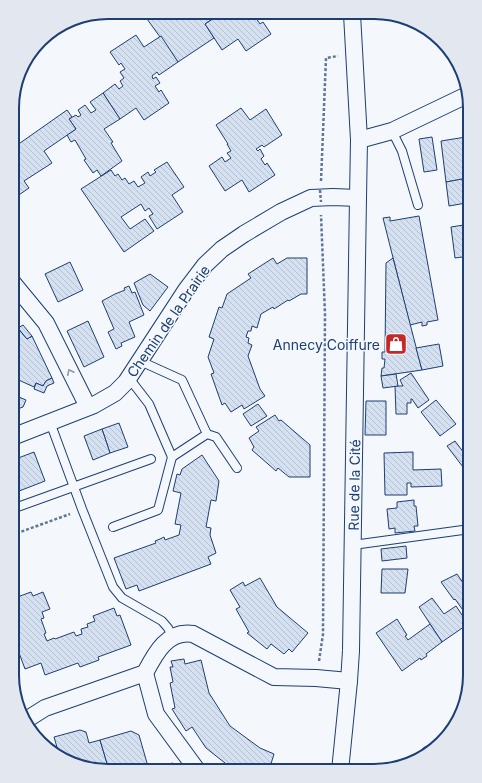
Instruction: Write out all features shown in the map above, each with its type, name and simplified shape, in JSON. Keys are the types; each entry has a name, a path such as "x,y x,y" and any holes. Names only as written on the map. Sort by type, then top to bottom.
{"street":[{"path":"352,19 359,140 358,198"},
{"path":"359,140 392,131 462,96"},
{"name":"Chemin de la Prairie","path":"19,433 94,405 115,393 129,378 186,290 205,265 228,245 281,212 311,198 358,198"},
{"name":"Rue de la Cité","path":"341,764 351,651 358,198"},
{"path":"19,291 46,323 88,407"},
{"path":"30,717 44,708 145,673 160,647 168,640 186,633 193,634 274,677 316,678 349,681"},
{"path":"145,673 156,714 193,764"}],"lane":[{"path":"392,131 402,151 418,205"},
{"path":"140,361 182,380 207,434 216,437 237,468"},
{"path":"114,527 158,510 172,457 150,404 129,378"},
{"path":"50,422 113,587 122,598 162,621 168,628 173,638"},
{"path":"172,457 207,434"},
{"path":"19,506 151,459"},
{"path":"353,545 463,530"}],"path":[{"path":"321,182 326,58"},
{"path":"320,190 321,202"},
{"path":"316,678 323,618 325,314 321,210"},
{"path":"19,532 82,509"}],"building":[{"path":"147,19 213,19 205,24 214,38 178,62"},
{"path":"213,19 257,19 260,24 263,22 271,34 246,51 238,39 222,50 205,24"},
{"path":"136,35 144,47 161,36 178,62 159,75 157,72 152,76 153,79 156,77 160,83 155,86 159,92 161,90 169,103 144,120 136,108 120,119 103,93 115,84 119,89 123,86 120,81 124,78 120,72 125,69 121,63 119,65 110,52"},
{"path":"103,93 120,119 104,129 113,142 111,143 122,161 101,176 97,170 93,173 84,160 86,159 75,140 71,142 67,135 76,129 69,119 76,115 78,117 81,115 78,110 85,105 91,113 96,110 90,102"},
{"path":"241,108 250,120 266,109 282,135 264,147 262,145 256,149 258,151 260,149 264,156 261,159 265,165 267,163 275,175 249,192 242,180 225,191 209,166 222,157 225,162 231,158 227,153 231,151 228,144 216,125"},
{"path":"67,110 72,117 69,119 76,129 44,151 52,163 24,181 29,188 19,195 19,144"},
{"path":"432,137 437,170 424,172 419,139"},
{"path":"463,137 463,179 446,182 441,141"},
{"path":"167,162 184,187 172,195 183,212 157,229 149,216 153,214 149,208 145,211 141,204 121,217 130,229 145,219 154,231 124,252 81,189 111,170 115,176 118,174 122,180 125,178 129,184 134,181 138,187 145,183 141,177 148,172 150,176 156,172 154,170"},
{"path":"462,179 463,204 449,206 446,182"},
{"path":"419,216 438,320 427,322 427,325 422,326 422,322 410,325 383,218 390,217 390,221"},
{"path":"463,225 463,257 455,258 451,227"},
{"path":"273,258 277,264 287,258 307,258 307,294 301,294 274,309 273,307 261,314 257,328 252,326 251,331 248,331 246,337 249,338 248,343 252,345 248,356 260,389 265,396 244,409 242,405 231,412 225,403 222,405 211,374 214,373 208,357 214,339 209,337 219,307 222,308 227,294 251,278 248,274"},
{"path":"393,258 422,370 381,376 385,359 382,359 382,352 385,352 386,263"},
{"path":"70,262 83,290 58,302 45,274"},
{"path":"150,274 168,287 150,311 143,305 134,283"},
{"path":"129,286 132,293 135,292 144,315 129,322 135,337 121,343 122,346 116,349 108,332 114,329 102,301 125,290 124,288"},
{"path":"88,321 104,357 84,367 67,331"},
{"path":"23,325 32,336 27,339 19,327"},
{"path":"19,329 27,339 32,336 52,378 46,381 43,386 36,383 34,387 19,380"},
{"path":"439,344 443,366 422,370 416,348"},
{"path":"411,373 429,400 418,408 411,399 411,403 407,403 407,414 396,414 395,386 403,386 400,380"},
{"path":"396,374 398,386 383,388 381,376"},
{"path":"52,378 54,383 47,386 44,393 34,389 36,383 43,386 46,381"},
{"path":"19,397 26,400 23,407 19,408"},
{"path":"436,400 456,424 440,436 421,412"},
{"path":"366,401 386,401 386,435 365,435"},
{"path":"258,404 267,416 251,426 243,414"},
{"path":"275,415 279,421 281,420 310,445 310,477 289,477 278,468 276,471 252,450 254,447 249,438 259,431 256,427"},
{"path":"119,423 128,447 110,453 102,429"},
{"path":"102,429 110,453 93,460 84,436"},
{"path":"455,441 463,452 463,467 447,446"},
{"path":"34,452 45,481 19,491 19,458"},
{"path":"413,452 413,470 441,469 442,486 411,487 411,483 407,483 407,495 385,495 384,453"},
{"path":"202,455 219,481 216,501 211,500 206,527 211,528 210,535 216,553 208,557 211,564 139,591 137,585 126,589 114,558 156,543 155,541 164,537 165,540 179,535 181,525 175,524 181,493 173,491 177,474 180,475 182,469"},
{"path":"414,500 418,526 414,526 415,531 395,533 395,528 389,529 387,509 397,508 397,502"},
{"path":"406,546 407,558 382,561 381,549"},
{"path":"382,569 408,569 405,593 381,593"},
{"path":"457,574 463,583 463,610 455,599 454,600 441,582"},
{"path":"260,578 277,607 308,633 292,652 289,649 284,654 271,644 267,649 247,633 249,632 236,609 240,607 230,590 243,582 245,586"},
{"path":"31,592 33,596 43,592 50,609 42,612 44,618 41,619 47,641 74,632 76,636 82,634 81,629 88,627 87,624 95,621 93,616 114,608 117,616 120,615 131,645 98,657 99,660 80,667 78,663 45,675 41,663 25,669 19,653 19,596"},
{"path":"432,598 444,614 456,606 463,616 463,627 442,642 419,607"},
{"path":"397,619 407,635 405,636 408,640 430,624 442,642 426,654 427,656 421,660 420,658 402,671 376,633"},
{"path":"184,659 185,664 201,660 209,693 230,726 260,748 274,754 271,764 224,764 206,748 192,727 186,731 172,709 175,708 170,683 173,682 170,667 173,667 171,661"},
{"path":"80,730 86,732 89,743 100,740 107,764 85,761 63,752 57,748 54,737"},
{"path":"131,731 139,735 147,764 107,764 100,740"}],"place":[{"name":"Annecy Coiffure","path":"396,344"}]}
